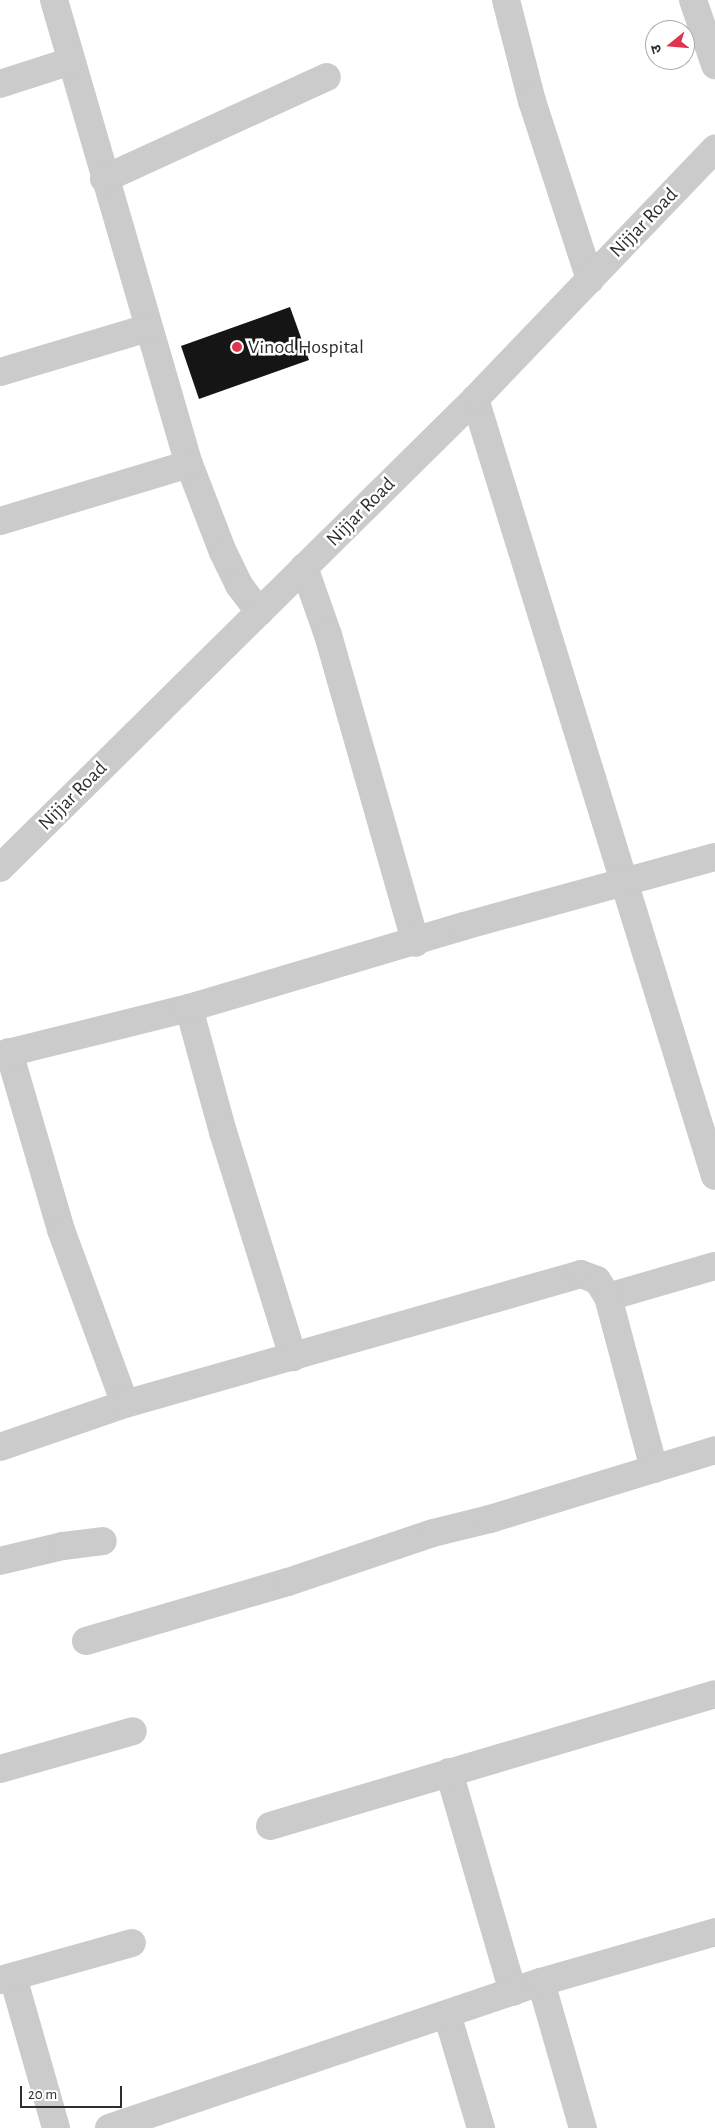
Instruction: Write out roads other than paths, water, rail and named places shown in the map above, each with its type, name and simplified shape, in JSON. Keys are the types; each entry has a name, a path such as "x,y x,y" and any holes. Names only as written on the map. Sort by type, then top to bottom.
{"street":[{"path":"54,0 104,179 189,464 223,552 239,585 259,612"},
{"path":"506,0 532,101 590,280"},
{"path":"693,0 715,65"},
{"path":"0,84 71,61"},
{"path":"104,179 327,77"},
{"name":"Nijjar Road","path":"0,868 475,399 715,149"},
{"path":"0,372 148,328"},
{"path":"475,399 626,881 715,1176"},
{"path":"0,520 189,464"},
{"path":"304,567 328,634 416,943"},
{"path":"126,1404 61,1230 5,1054 189,1008 416,943 464,926 715,857"},
{"path":"189,1008 223,1132 293,1357"},
{"path":"608,1297 715,1266"},
{"path":"0,1447 126,1404 581,1274 597,1280 608,1297 654,1469"},
{"path":"86,1641 288,1582 433,1533 490,1519 715,1450"},
{"path":"0,1561 63,1546 103,1541"},
{"path":"270,1826 715,1694"},
{"path":"0,1769 133,1731"},
{"path":"449,1772 513,1992"},
{"path":"109,2128 541,1982 715,1932"},
{"path":"56,2128 7,1978 132,1943"},
{"path":"541,1982 583,2128"},
{"path":"447,2014 480,2128"}],"place":[{"name":"Vinod Hospital","path":"237,347"}]}
